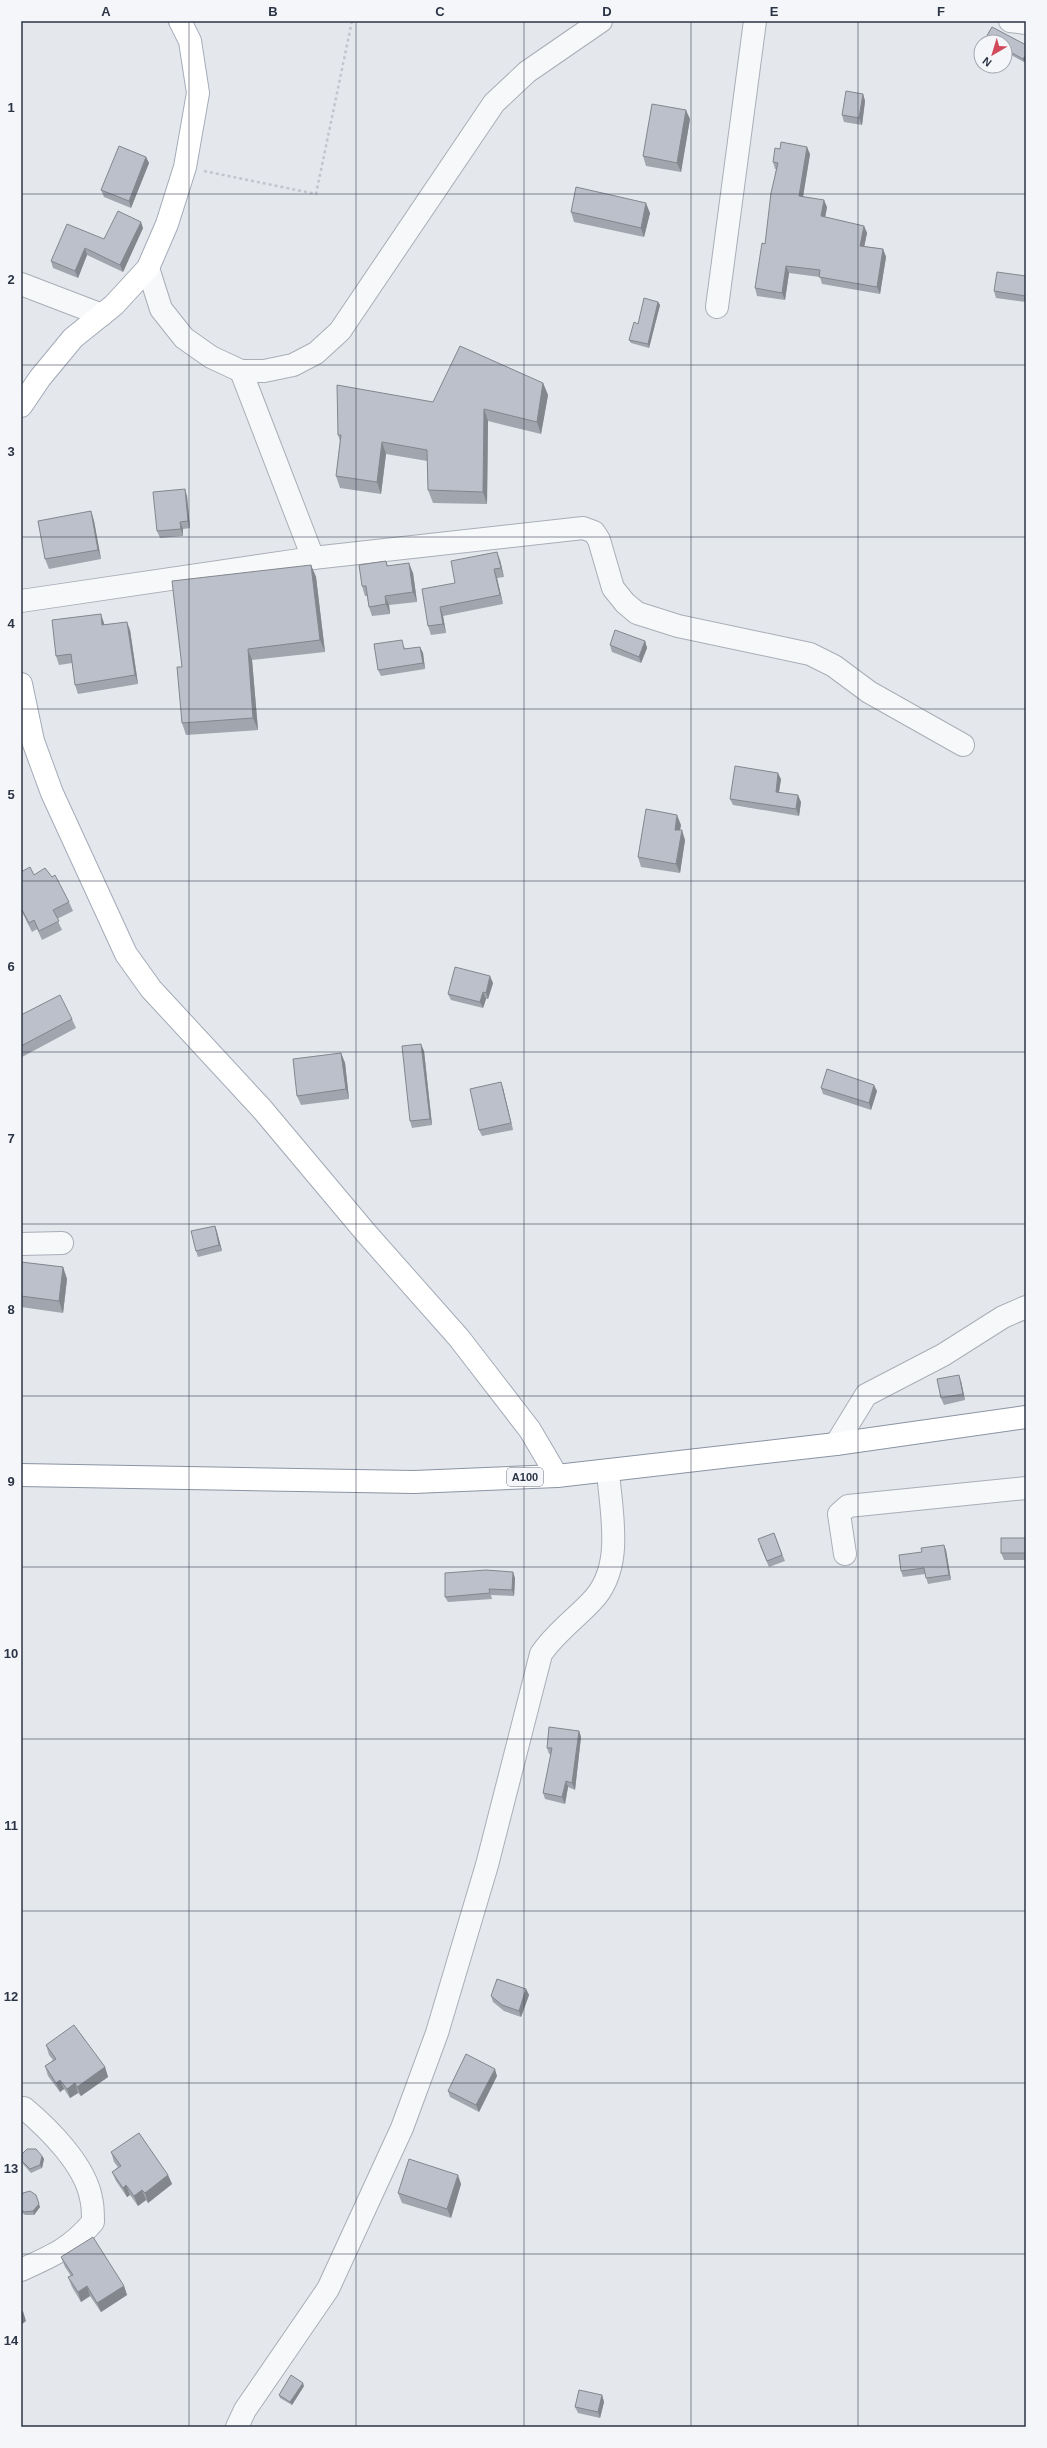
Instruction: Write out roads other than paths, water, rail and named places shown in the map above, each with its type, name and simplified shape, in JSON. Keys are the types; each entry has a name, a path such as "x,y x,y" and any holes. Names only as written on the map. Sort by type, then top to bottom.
{"main road":[{"path":"21,406 40,378 73,338 114,305 148,268 167,224 186,167 198,93 190,41 180,21"},
{"path":"21,684 33,741 52,793 126,954 151,989 262,1109 366,1233 459,1338 530,1430 557,1476"},
{"name":"A100","path":"21,1475 414,1482 557,1476 836,1444 1026,1417"}],"street":[{"path":"148,268 161,309 184,338 211,357 241,371 264,371 293,366 316,353 340,331 494,102 527,72 601,21"},
{"path":"717,307 756,21"},
{"path":"1010,21 1026,23"},
{"path":"21,284 102,315"},
{"path":"241,371 313,558"},
{"path":"21,601 313,558 583,528 594,532 599,540 613,588 624,603 637,613 678,626 810,654 834,666 869,692 963,745"},
{"path":"21,1244 62,1243"},
{"path":"836,1444 866,1395 943,1355 1003,1317 1026,1307"},
{"path":"237,2427 245,2410 328,2288 402,2128 437,2032 480,1888 541,1654 547,1645 593,1601 604,1587 612,1569 613,1530 608,1471"},
{"path":"846,1554 839,1514 848,1506 1026,1488"},
{"path":"21,2108 24,2108 48,2129 74,2161 91,2196 93,2222 78,2240 62,2251 21,2270"}]}
